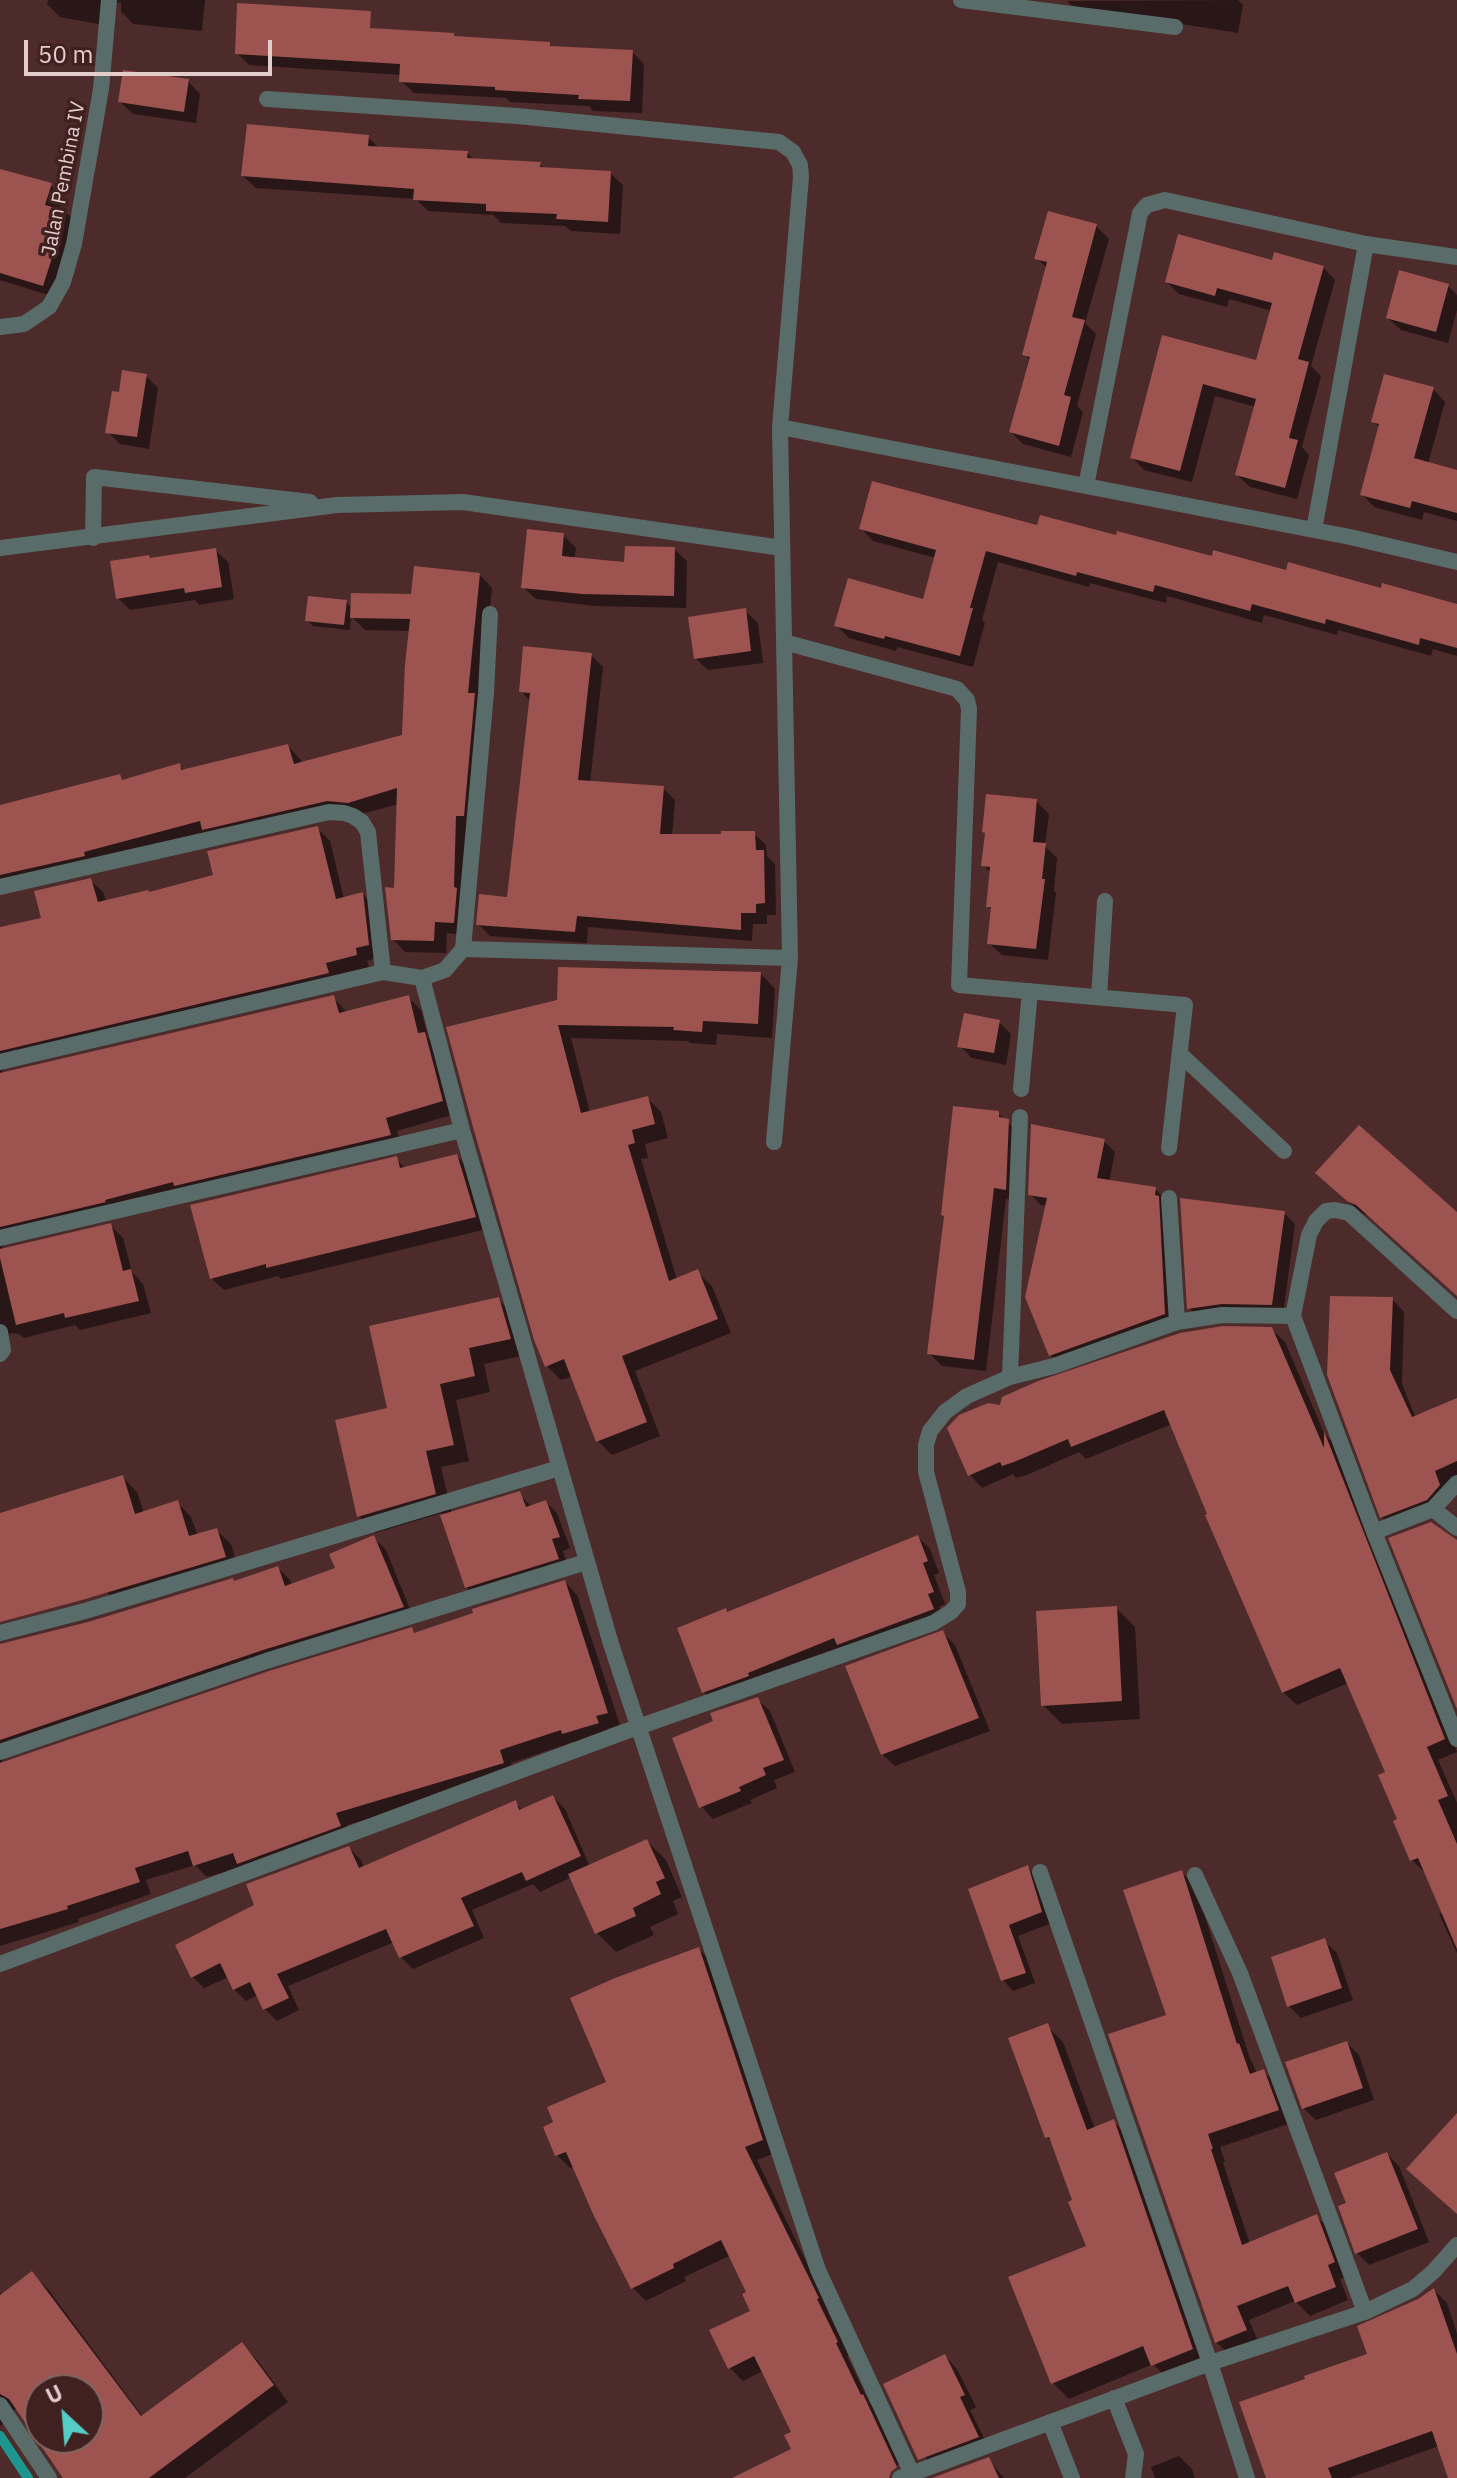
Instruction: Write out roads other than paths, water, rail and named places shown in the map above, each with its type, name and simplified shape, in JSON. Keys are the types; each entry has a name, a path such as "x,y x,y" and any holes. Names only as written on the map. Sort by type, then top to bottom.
{"street":[{"name":"Jalan Pembina IV","path":"0,327 24,324 49,307 63,282 74,244 101,89 109,0"},
{"path":"961,0 1175,27"},
{"path":"267,99 517,116 779,142 793,152 800,165 780,427 790,958 774,1142"},
{"path":"1086,486 1140,213 1147,205 1165,200 1366,244 1457,257"},
{"path":"1314,530 1366,244"},
{"path":"780,427 1314,530 1457,562"},
{"path":"93,538 94,477 337,505"},
{"path":"0,548 337,505 463,502 782,548"},
{"path":"0,1062 383,972 422,978 445,970 463,949 490,614"},
{"path":"784,642 957,689 967,700 959,985 1185,1005 1169,1148"},
{"path":"0,887 329,812 344,813 362,822 368,832 383,972"},
{"path":"1099,997 1105,901"},
{"path":"463,949 790,958"},
{"path":"422,978 462,1130 586,1562 639,1727 818,2270 909,2477 1210,2363 1365,2312 1413,2289 1457,2245"},
{"path":"1021,1089 1030,991"},
{"path":"1180,1054 1284,1151"},
{"path":"1010,1377 1020,1117"},
{"path":"0,1238 462,1130"},
{"path":"1169,1198 1177,1322"},
{"path":"1457,1311 1349,1213 1326,1211 1316,1221 1309,1235 1293,1316 1374,1532 1457,1739"},
{"path":"0,1964 639,1727 933,1623 958,1604 958,1592 926,1472 926,1445 930,1431 945,1412 967,1396 1010,1377 1054,1366 1177,1322 1222,1315 1293,1316"},
{"path":"0,1332 3,1350 0,1354"},
{"path":"0,1633 85,1611 559,1468"},
{"path":"1374,1532 1433,1509 1457,1483"},
{"path":"1433,1509 1457,1528"},
{"path":"0,1752 266,1661 586,1562"},
{"path":"1040,1872 1247,2478"},
{"path":"1195,1875 1240,1973 1365,2312"},
{"path":"1114,2398 1136,2454 1133,2478"},
{"path":"0,2406 49,2478"},
{"path":"1050,2422 1072,2478"}],"waterway":[{"path":"0,2436 28,2478"}]}
